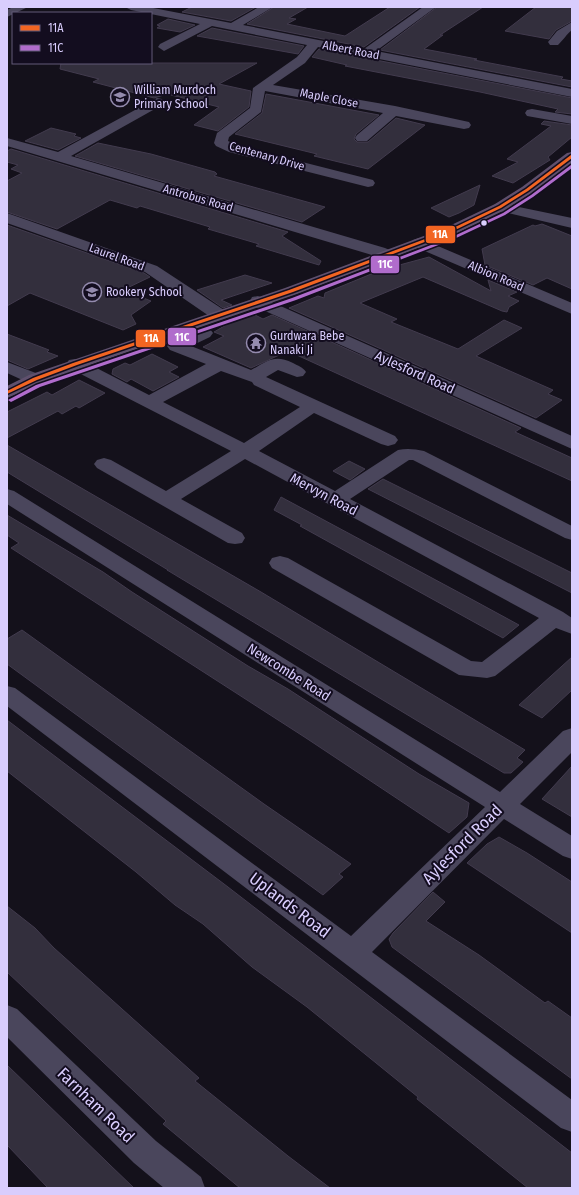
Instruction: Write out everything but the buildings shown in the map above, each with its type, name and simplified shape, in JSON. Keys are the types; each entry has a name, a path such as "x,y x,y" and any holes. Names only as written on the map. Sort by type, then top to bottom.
{"main road":[{"path":"7,393 75,364 388,255 450,231 500,207 527,190 572,156"}],"street":[{"path":"7,14 22,7"},
{"name":"Albert Road","path":"130,7 234,26 572,93"},
{"path":"234,26 267,7"},
{"path":"366,52 430,7"},
{"path":"164,47 212,22"},
{"path":"554,42 561,36 561,33 572,25"},
{"path":"262,87 301,60 315,43"},
{"name":"Maple Close","path":"262,87 395,110 443,126 464,125"},
{"name":"Centenary Drive","path":"262,87 258,91 256,109 222,136 221,143 234,149 367,179"},
{"path":"60,157 157,102"},
{"path":"362,138 395,110"},
{"path":"542,113 572,120"},
{"name":"Antrobus Road","path":"7,142 372,248 388,255"},
{"path":"500,207 572,223"},
{"name":"Laurel Road","path":"7,218 151,269 218,314"},
{"name":"Albion Road","path":"419,243 572,309"},
{"name":"Aylesford Road","path":"258,301 572,443"},
{"path":"204,333 176,346 252,377 278,363 297,372"},
{"name":"Mervyn Road","path":"75,364 245,451 563,622"},
{"path":"149,402 220,364"},
{"path":"7,367 35,380"},
{"path":"260,382 388,440"},
{"path":"167,499 245,451 313,406"},
{"path":"336,500 405,454 417,455 572,534"},
{"path":"104,464 234,538"},
{"name":"Newcombe Road","path":"7,494 572,849"},
{"path":"280,563 467,669 487,670 563,622"},
{"name":"Uplands Road","path":"7,694 353,952 572,1118"},
{"name":"Aylesford Road","path":"353,952 572,737"},
{"name":"Farnham Road","path":"7,1018 145,1152 189,1188"}],"transit line":[{"name":"11A","path":"7,393 35,379 75,364 291,291 450,231 500,207 527,190 572,156"},
{"name":"11C","path":"11,400 38,386 294,299 453,238 504,214 532,196 572,166"}],"place":[{"name":"William Murdoch Primary School","path":"120,97"},
{"name":"Rookery School","path":"92,292"},
{"name":"Gurdwara Bebe Nanaki Ji","path":"256,343"}]}
